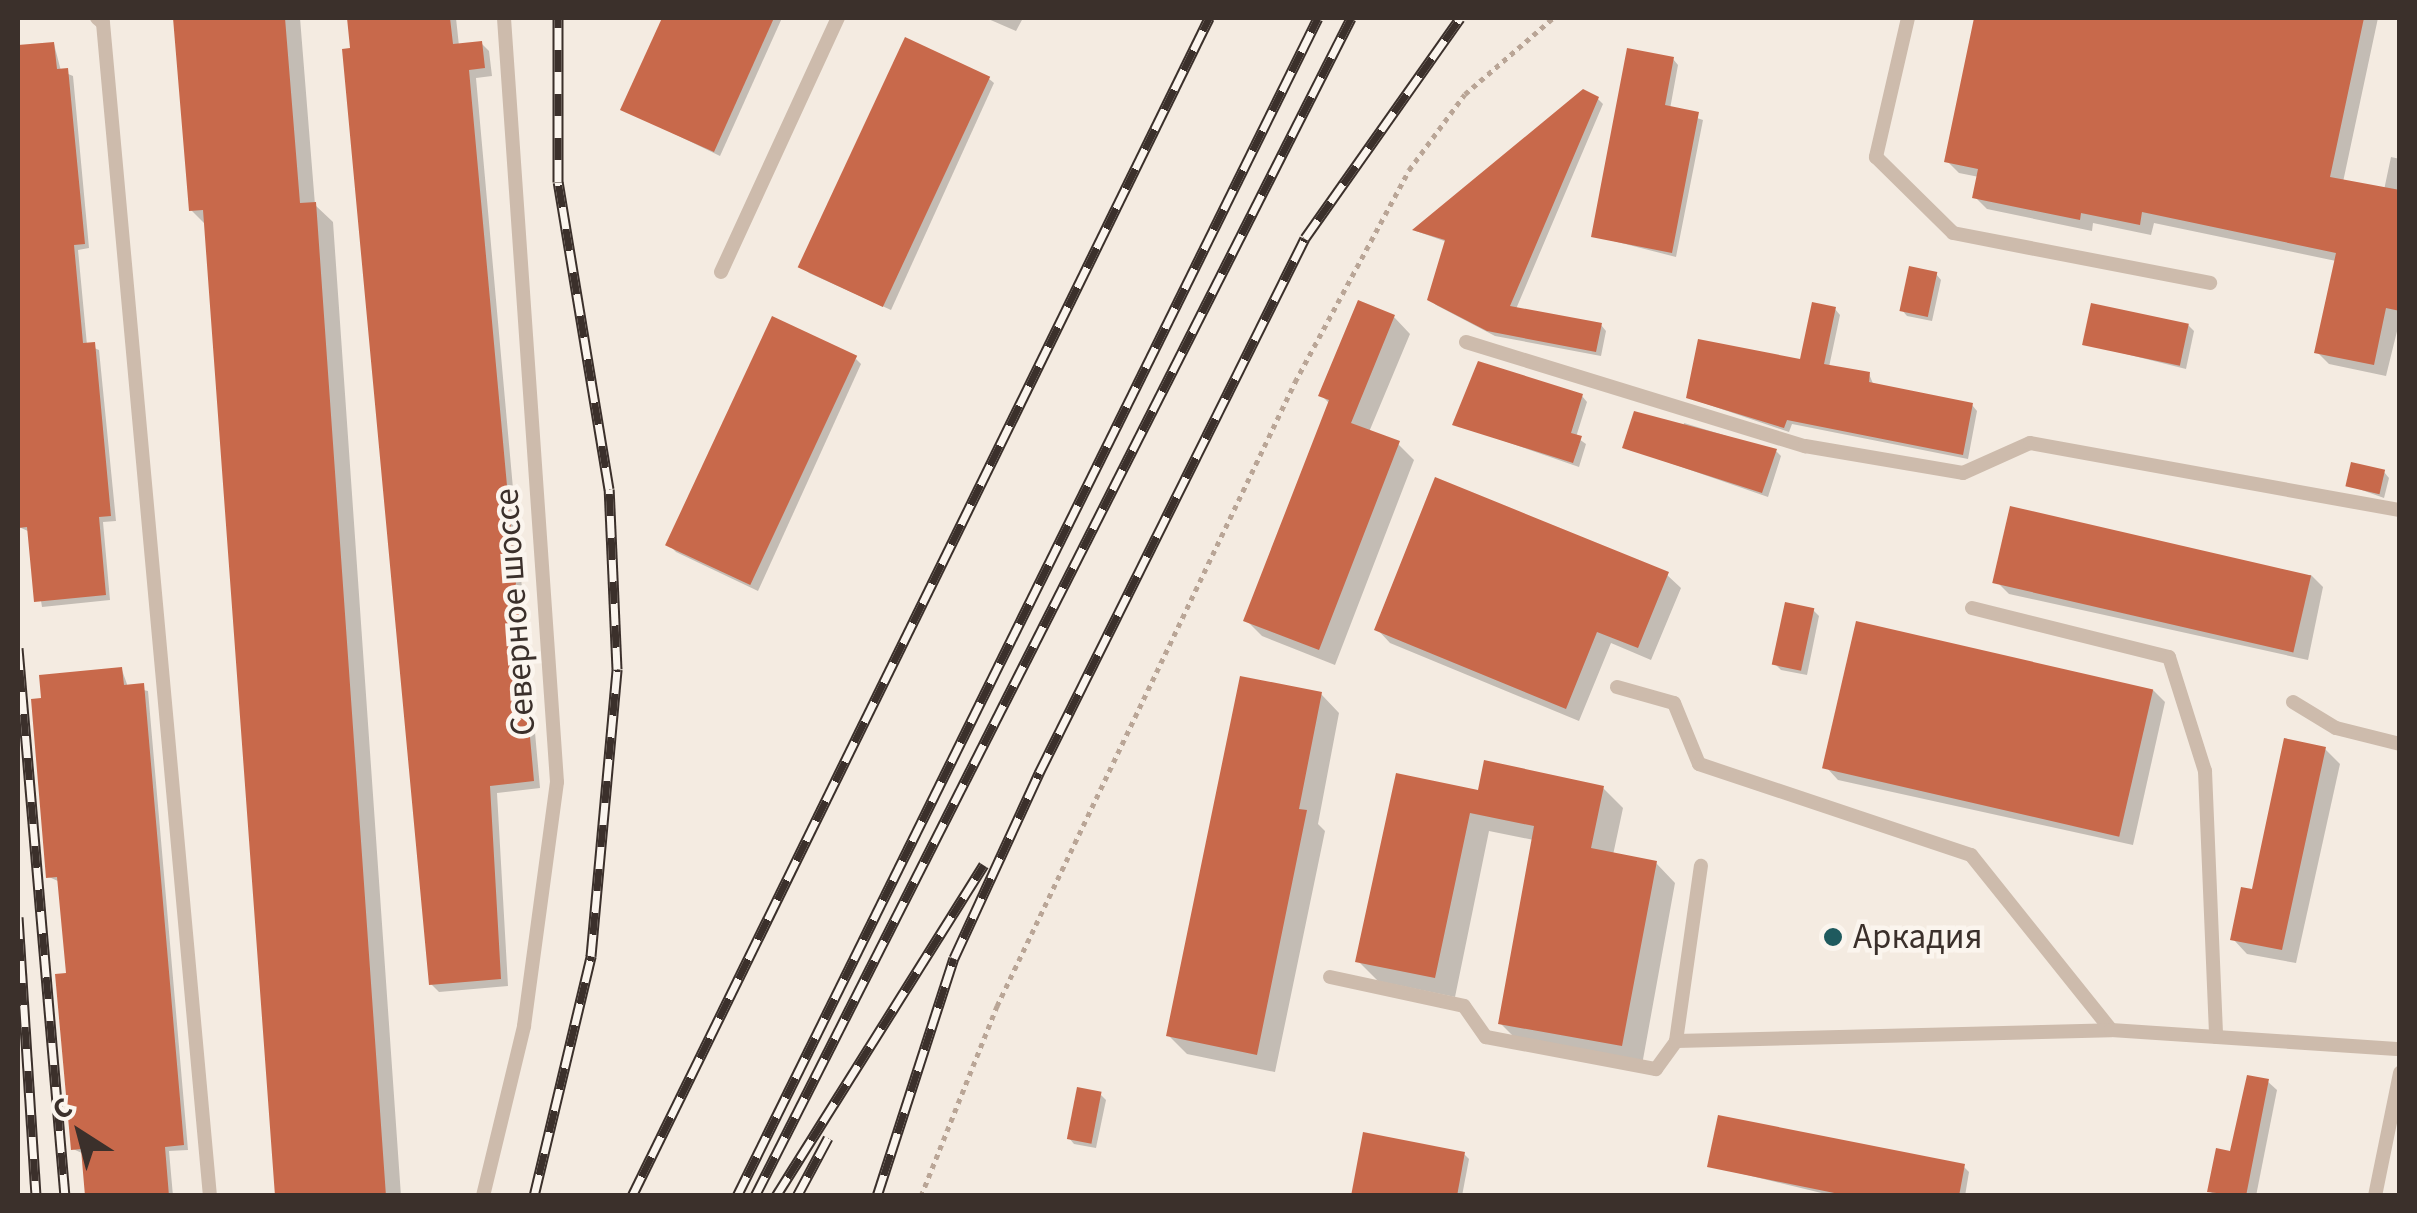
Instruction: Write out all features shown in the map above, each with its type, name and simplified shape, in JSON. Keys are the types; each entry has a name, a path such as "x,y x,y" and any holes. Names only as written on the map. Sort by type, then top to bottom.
{"lane":[{"path":"98,18 103,24 210,1196"},
{"name":"Северное шоссе","path":"484,1196 524,1026 557,782 504,18"},
{"path":"720,272 838,18"},
{"path":"1908,18 1876,157 1953,234 2210,283"},
{"path":"1466,342 1805,446 1963,473 2030,443 2400,510"},
{"path":"1972,608 2169,657 2205,771 2216,1038"},
{"path":"1617,686 1674,703 1699,764 1972,855 2111,1030"},
{"path":"2293,702 2336,728 2400,744"},
{"path":"1330,978 1464,1006 1486,1037 1656,1069 1676,1041 1701,866"},
{"path":"1676,1041 2111,1030 2400,1049"},
{"path":"2375,1196 2400,1073"}],"path":[{"path":"921,1196 997,1006 1296,382 1400,186 1465,94 1553,18"}],"building":[{"path":"173,18 285,18 300,203 316,202 386,1196 275,1196 203,210 189,211"},
{"path":"347,18 450,18 453,44 482,41 485,68 469,70 534,781 490,786 501,979 429,985 342,49 350,48"},
{"path":"662,18 774,18 714,152 620,110"},
{"path":"1974,18 2364,18 2330,177 2400,190 2400,311 2386,308 2374,365 2314,353 2336,253 2142,212 2140,225 2081,213 2080,220 1972,198 1978,169 1944,162"},
{"path":"905,37 990,77 883,307 798,267"},
{"path":"54,42 57,69 68,68 85,244 74,245 83,343 95,342 111,516 99,517 106,595 34,602 27,527 18,528 18,45"},
{"path":"1627,48 1674,57 1665,105 1699,112 1672,253 1591,237"},
{"path":"1583,89 1599,97 1510,306 1602,323 1596,352 1487,331 1427,300 1445,240 1412,230"},
{"path":"1909,266 1937,272 1928,317 1899,311"},
{"path":"1358,300 1395,315 1351,423 1400,441 1319,650 1243,621 1329,400 1318,396"},
{"path":"1812,302 1836,307 1824,364 1870,372 1869,382 1973,403 1963,455 1787,420 1784,428 1686,398 1698,339 1800,359"},
{"path":"2091,303 2189,324 2180,366 2082,345"},
{"path":"772,316 857,356 750,585 665,545"},
{"path":"1478,361 1583,394 1571,433 1582,436 1573,463 1452,425"},
{"path":"1634,411 1777,449 1762,493 1622,448"},
{"path":"2351,462 2385,470 2379,494 2345,486"},
{"path":"1435,477 1669,572 1638,648 1597,632 1566,709 1374,630"},
{"path":"2010,506 2311,576 2293,652 1992,583"},
{"path":"1785,602 1814,608 1801,671 1772,665"},
{"path":"1856,621 2153,690 2119,837 1822,768"},
{"path":"122,667 124,685 144,683 184,1145 165,1147 169,1196 85,1196 81,1149 71,1150 55,974 66,973 57,877 46,878 31,699 41,698 39,675"},
{"path":"1240,676 1322,692 1299,809 1307,810 1257,1055 1166,1036"},
{"path":"2284,738 2326,747 2282,950 2230,940 2241,887 2252,889"},
{"path":"1484,760 1604,786 1591,848 1657,861 1622,1046 1498,1024 1534,826 1470,813 1435,978 1355,962 1396,773 1478,790"},
{"path":"2247,1075 2269,1079 2246,1196 2207,1192 2216,1148 2230,1151"},
{"path":"1077,1087 1102,1092 1091,1144 1067,1139"},
{"path":"1718,1115 1965,1164 1959,1196 1849,1196 1707,1167"},
{"path":"1363,1132 1465,1152 1457,1196 1351,1196"}],"railway":[{"path":"534,1196 591,956 617,669 609,489 558,182 558,18"},
{"path":"632,1196 1209,18"},
{"path":"737,1196 1318,18"},
{"path":"755,1196 1351,18"},
{"path":"877,1196 954,958 1039,773 1305,238 1460,18"},
{"path":"18,648 65,1196"},
{"path":"776,1196 984,865"},
{"path":"18,917 36,1196"},
{"path":"797,1196 828,1138"}],"place":[{"name":"Аркадия","path":"1833,937"}]}
